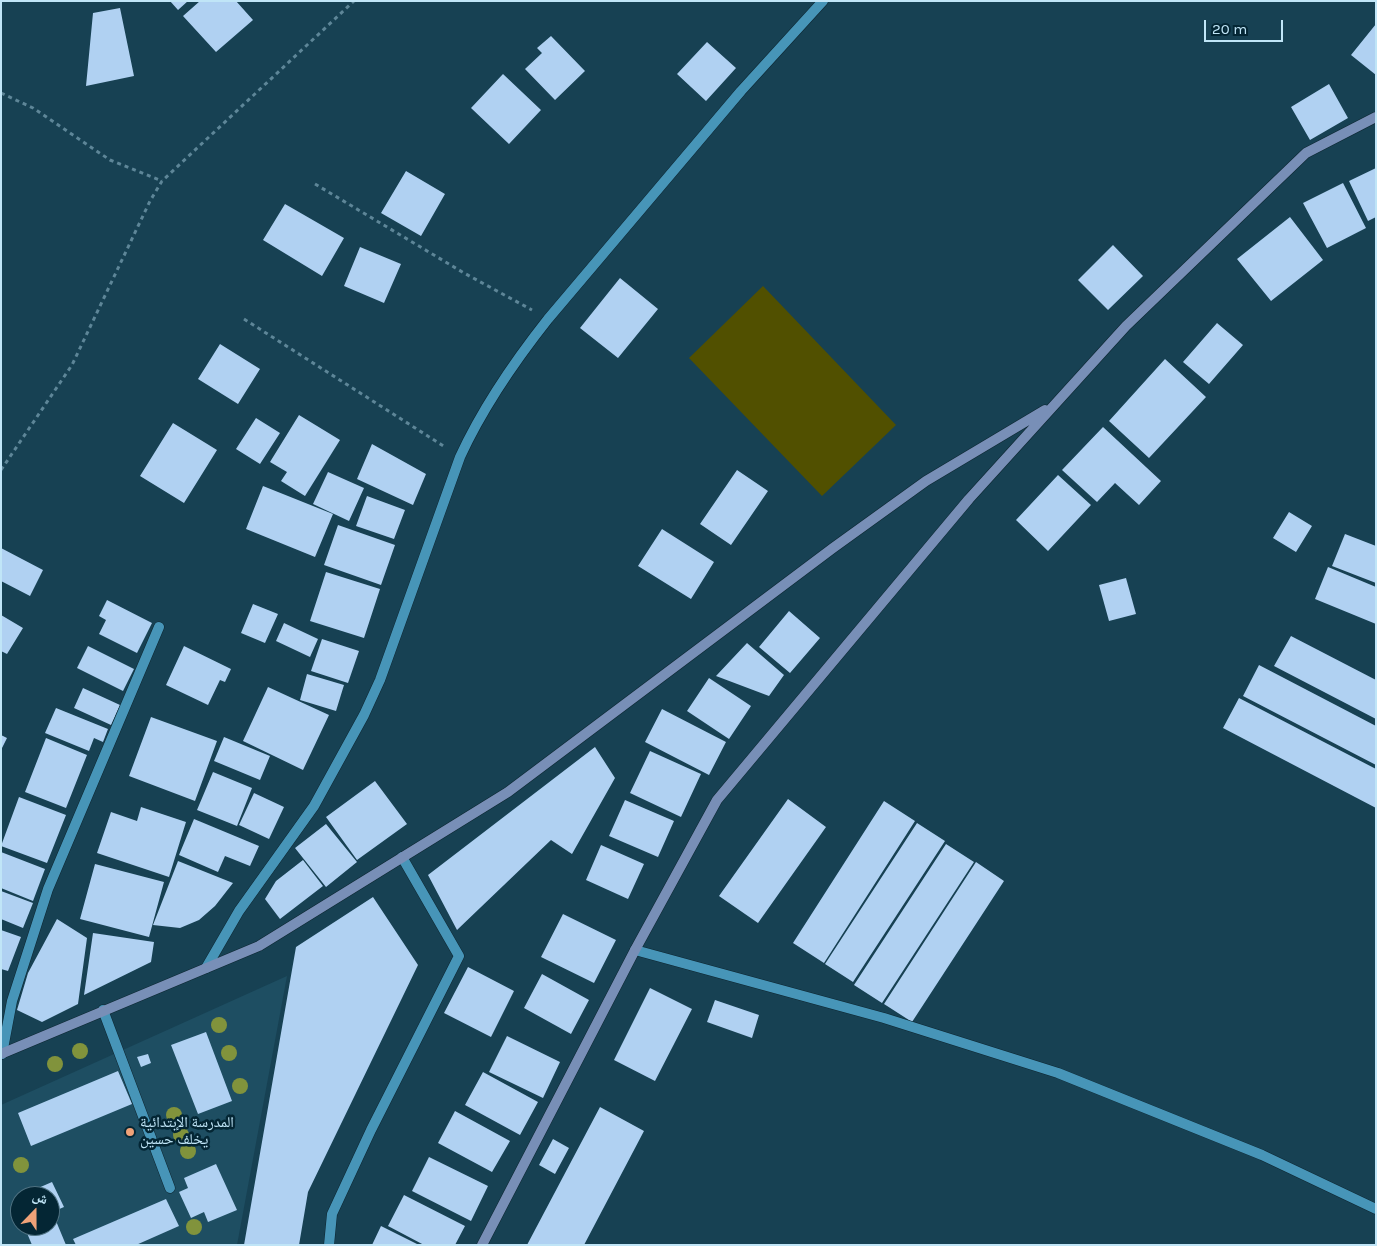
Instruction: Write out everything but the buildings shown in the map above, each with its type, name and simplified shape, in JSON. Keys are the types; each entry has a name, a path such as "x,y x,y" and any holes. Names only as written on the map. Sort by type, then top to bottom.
{"street":[{"path":"206,968 239,911 314,806 364,715 380,680 460,457 475,425 523,351 548,319 741,91 823,1"},
{"path":"482,1245 635,950 717,800 969,499 1126,326 1306,153 1376,117"},
{"path":"2,1054 259,946 508,792 833,548 926,481 1055,404"},
{"path":"2,1054 12,1001 48,889 159,627"},
{"path":"329,1245 332,1214 371,1130 460,956 402,857"},
{"path":"635,950 884,1018 1058,1073 1262,1155 1376,1210"},
{"path":"103,1010 170,1188"}],"path":[{"path":"1,470 72,365 150,201 162,181 354,1"},
{"path":"1,93 33,108 110,160 162,181"},
{"path":"316,184 464,274 548,319"},
{"path":"244,319 460,457"}],"shaded area":[{"path":"763,286 896,425 822,496 689,358"},
{"name":"المدرسة الإبتدائية يخلف حسين","path":"287,976 237,1245 1,1245 1,1105"}],"place":[{"name":"المدرسة الإبتدائية يخلف حسين","path":"130,1132"}]}
